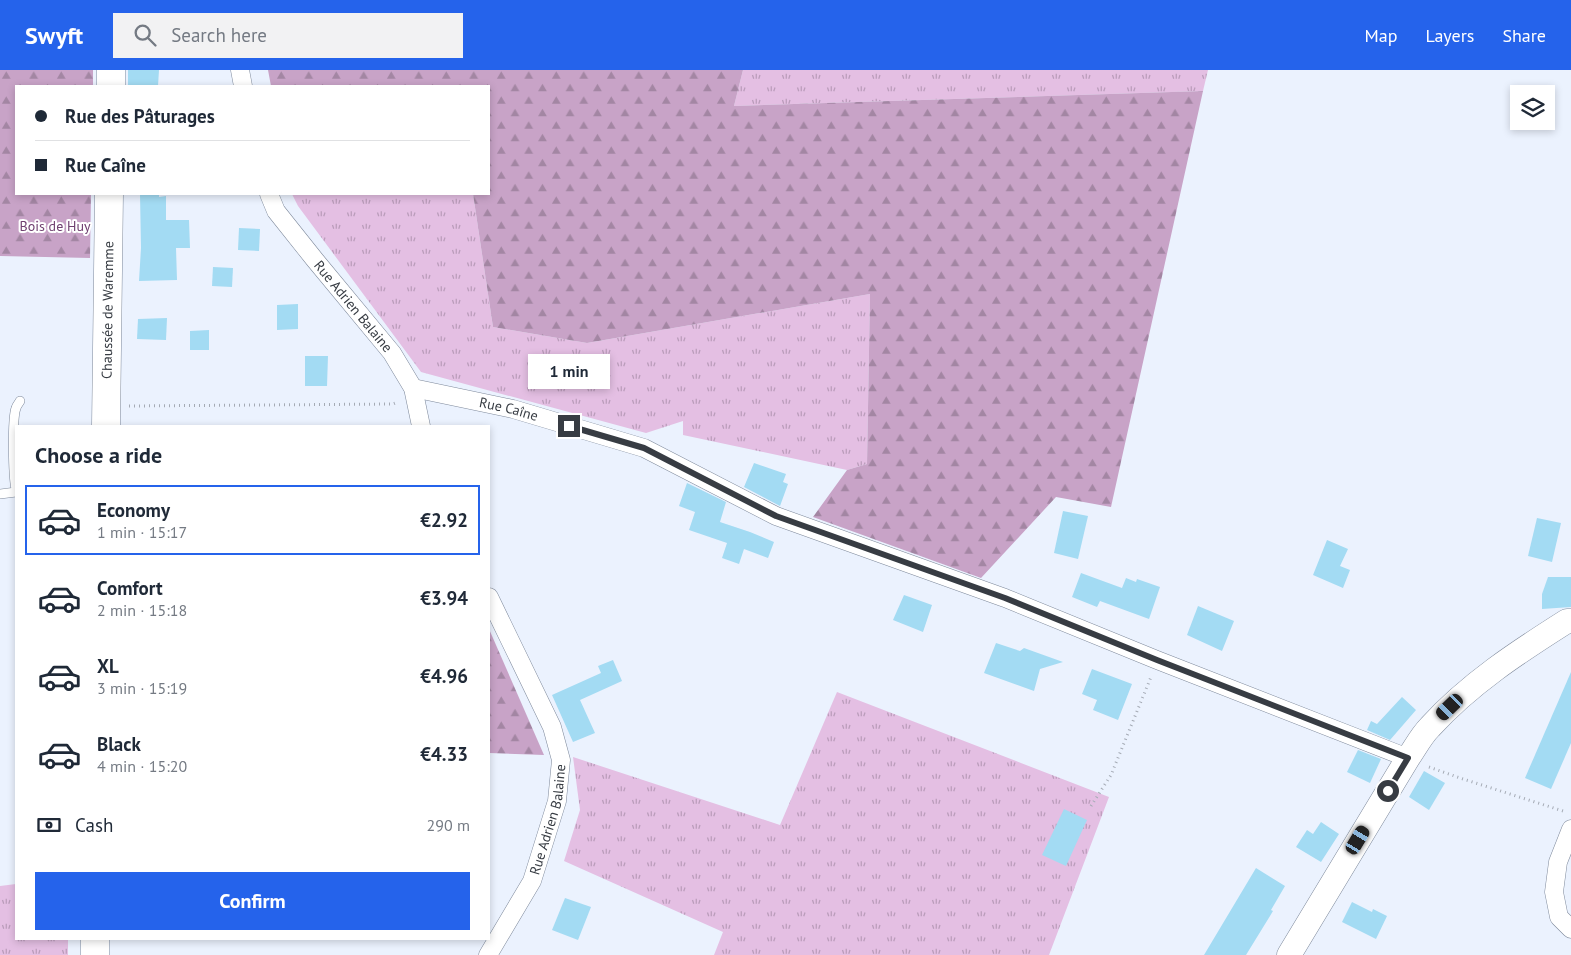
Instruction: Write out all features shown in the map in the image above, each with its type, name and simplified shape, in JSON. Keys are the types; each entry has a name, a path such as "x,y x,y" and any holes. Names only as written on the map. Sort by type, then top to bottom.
{"main road":[{"path":"111,70 111,85"},
{"name":"Chaussée de Waremme","path":"106,416 110,195"},
{"path":"94,955 95,940"}],"street":[{"path":"240,70 243,85"},
{"name":"Rue Adrien Balaine","path":"269,195 276,210 392,353 414,392 421,425"},
{"name":"Rue Caîne","path":"414,392 513,409 644,448 776,516 1005,598 1157,660 1408,758"},
{"name":"Rue Adrien Balaine","path":"488,955 532,881 557,801 561,760 552,728 490,599"},
{"path":"1289,955 1428,728 1461,696 1508,659 1571,620"},
{"path":"1571,829 1558,862 1554,892 1559,917 1571,929"}],"lane":[{"path":"15,482 14,425 16,409 20,401"},
{"path":"0,494 15,490"}],"path":[{"path":"106,416 393,404 414,392"},
{"path":"1092,806 1111,775 1139,710 1157,660"},
{"path":"1408,758 1460,778 1571,814"}],"green space":[{"name":"Bois de Huy","path":"0,70 93,70 93,85 15,85 15,195 91,195 90,258 0,256"},
{"path":"268,70 743,70 734,106 1203,91 1111,507 1056,497 981,578 813,517 847,470 867,464 870,294 587,343 493,327 473,195 490,195 490,85 271,85"},
{"path":"743,70 1208,70 1203,91 734,106"},
{"path":"292,195 473,195 493,327 587,343 870,294 867,464 847,470 683,435 683,421 646,433 421,372 298,206"},
{"path":"490,631 544,755 490,753"},
{"path":"837,692 1109,797 1049,955 714,955 723,932 564,861 580,810 573,757 780,825"},
{"path":"15,884 15,940 68,940 68,955 0,955 0,886"}],"building":[{"path":"128,70 159,70 158,85 128,85"},
{"path":"140,195 166,196 166,220 189,220 190,248 176,248 177,280 139,281 141,248"},
{"path":"239,228 260,229 259,251 238,250"},
{"path":"213,267 233,268 232,287 212,286"},
{"path":"298,304 298,329 277,330 277,305"},
{"path":"167,318 166,340 137,339 138,319"},
{"path":"209,330 209,350 190,350 190,331"},
{"path":"305,356 328,356 327,386 305,386"},
{"path":"754,463 786,474 783,482 788,484 780,506 744,487"},
{"path":"687,483 726,502 720,522 774,542 768,558 744,549 739,564 722,558 727,543 689,530 695,512 679,506"},
{"path":"1063,511 1088,516 1078,559 1054,553"},
{"path":"1537,518 1561,523 1552,562 1528,556"},
{"path":"1327,540 1348,549 1340,566 1350,570 1343,588 1313,575"},
{"path":"1081,573 1122,588 1126,578 1136,582 1137,579 1160,587 1149,619 1100,601 1097,607 1072,597"},
{"path":"1548,577 1571,577 1571,607 1542,609 1542,594"},
{"path":"904,595 932,605 923,632 893,620"},
{"path":"1198,606 1234,621 1222,651 1187,635"},
{"path":"996,643 1020,651 1024,648 1063,662 1040,669 1034,691 984,673"},
{"path":"613,660 622,681 580,700 595,733 573,742 552,695 601,673 598,666"},
{"path":"1092,669 1132,684 1118,720 1093,710 1097,700 1082,694"},
{"path":"1571,672 1571,743 1551,789 1525,778"},
{"path":"1402,697 1416,710 1390,740 1367,730 1371,721 1377,724"},
{"path":"1358,750 1381,759 1370,783 1347,772"},
{"path":"1424,771 1445,783 1429,810 1409,797"},
{"path":"1064,809 1087,820 1066,866 1042,855"},
{"path":"1321,822 1339,834 1321,862 1296,847 1307,830 1313,834"},
{"path":"1256,868 1285,886 1271,910 1273,911 1246,955 1204,955"},
{"path":"565,898 591,907 578,940 552,930"},
{"path":"1352,902 1372,912 1373,909 1387,916 1376,939 1342,922"}],"route":[{"path":"569,426 644,448 776,516 1005,598 1157,660 1408,758 1388,791"}]}
